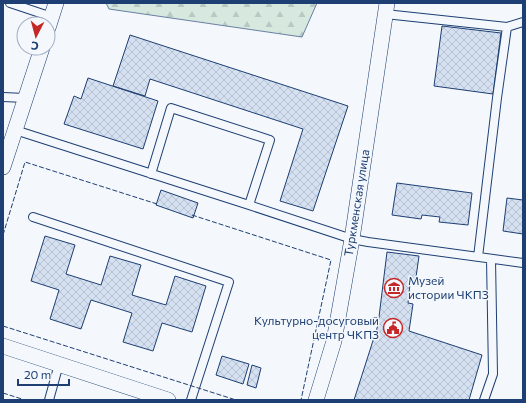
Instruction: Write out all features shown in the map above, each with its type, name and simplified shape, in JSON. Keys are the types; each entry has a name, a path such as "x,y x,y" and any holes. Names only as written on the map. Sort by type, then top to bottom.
{"street":[{"name":"Туркменская улица","path":"316,400 334,341 352,239 386,9"},
{"path":"3,167 39,56"},
{"path":"3,346 168,400"}],"lane":[{"path":"10,3 52,16"},
{"path":"386,9 507,27 523,22"},
{"path":"478,257 507,27"},
{"path":"3,97 26,98"},
{"path":"151,174 172,108 270,140 249,205"},
{"path":"15,130 352,239 523,263"},
{"path":"33,218 229,282 191,400"},
{"path":"486,400 493,374 491,259"},
{"path":"49,400 59,364"}],"green space":[{"path":"106,3 317,3 302,37 109,9"}],"building":[{"path":"442,26 501,33 493,94 434,86"},
{"path":"130,35 348,106 313,211 280,201 303,129 150,79 145,96 113,86"},
{"path":"88,78 158,101 143,149 64,124 74,96 81,99"},
{"path":"397,183 472,193 468,225 439,222 440,217 422,215 421,219 392,215"},
{"path":"161,190 198,203 193,218 156,205"},
{"path":"507,198 523,200 523,234 503,231"},
{"path":"45,236 75,245 66,274 101,285 110,256 141,265 132,295 166,305 175,276 206,286 192,332 162,323 153,351 123,342 132,313 91,300 81,329 50,319 59,290 31,281"},
{"name":"Культурно-досуговый центр ЧКПЗ","path":"387,252 419,256 415,284 410,284 408,303 413,304 409,331 482,355 469,400 354,400 378,325"},
{"path":"222,356 249,364 243,384 216,375"},
{"path":"252,365 261,368 256,388 247,385"}],"fence":[{"path":"3,235 25,162 157,204"},
{"path":"192,215 331,260 301,400"},
{"path":"3,326 236,400"},
{"path":"3,393 25,400"}],"place":[{"name":"Музей истории ЧКПЗ","path":"394,288"},
{"name":"Культурно-досуговый центр ЧКПЗ","path":"393,328"}]}
